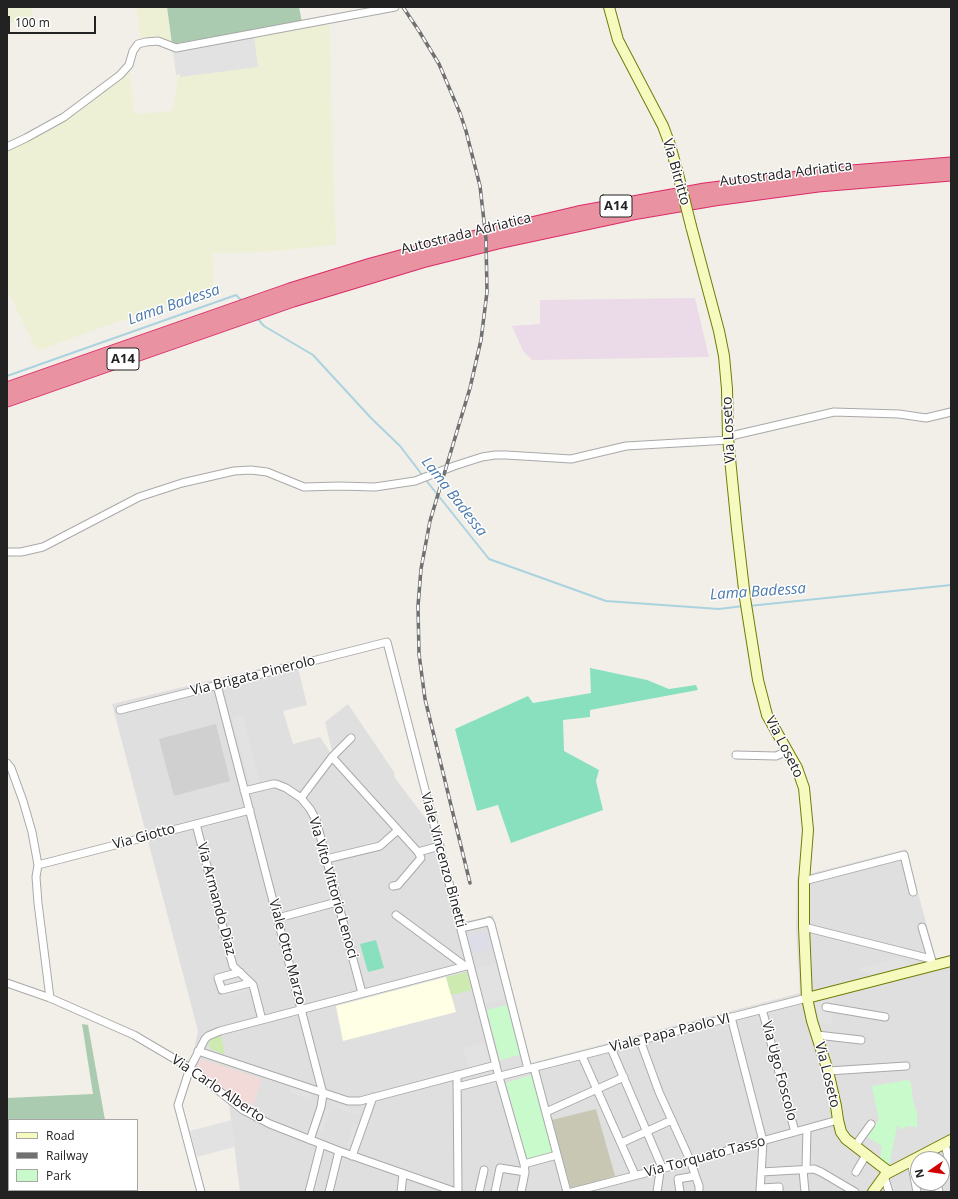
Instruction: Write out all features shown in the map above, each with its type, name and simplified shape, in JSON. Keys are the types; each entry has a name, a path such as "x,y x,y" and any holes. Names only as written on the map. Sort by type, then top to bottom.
{"highway":[{"name":"Autostrada Adriatica","path":"7,389 292,295 378,263 459,241 578,213 654,199 839,172 951,164"},
{"name":"Autostrada Adriatica","path":"292,295 498,242 638,212 714,199 818,185 951,174"},
{"name":"Autostrada Adriatica","path":"7,400 238,313"}],"main road":[{"name":"Via Bitritto","path":"609,7 618,40 663,126 670,145 722,344"},
{"name":"Via Loseto","path":"722,344 727,389 728,439 745,598 758,680 767,716 788,751 801,778 807,808 808,830 804,881 804,928 807,993 817,1035 828,1071 841,1132 846,1139 886,1174"},
{"path":"807,993 818,995 932,962 951,961"},
{"path":"936,1151 948,1142"},
{"path":"873,1192 886,1174 910,1162"}],"street":[{"path":"7,147 64,117 120,75 129,65 133,51 138,44 158,41 176,48 395,7"},
{"path":"7,552 21,552 43,547 139,497 182,483 234,471 251,470 267,472 304,487 375,487 415,481 454,466 495,455 571,459 626,446 728,439 735,435 834,412 899,414 926,418 951,412"},
{"name":"Via Brigata Pinerolo","path":"120,710 387,642"},
{"name":"Viale Vincenzo Binetti","path":"387,642 461,928 468,965 524,1164 525,1172 521,1192"},
{"name":"Viale Otto Marzo","path":"218,685 323,1094"},
{"path":"301,798 332,757 351,738"},
{"path":"736,755 776,756 788,751"},
{"path":"332,757 418,852 421,858 398,885 393,886"},
{"path":"7,762 11,768 24,801 32,832 38,865 36,877 38,904 50,998"},
{"name":"Via Vito Vittorio Lenoci","path":"244,791 276,784 286,788 301,798 310,809 316,820 362,993"},
{"name":"Via Giotto","path":"38,865 250,810"},
{"name":"Via Armando Diaz","path":"196,824 233,966 253,985 262,1020"},
{"path":"326,859 380,846 398,830"},
{"path":"418,852 440,846"},
{"path":"804,881 904,855 913,892"},
{"path":"278,918 338,902"},
{"path":"396,915 468,965"},
{"path":"461,928 489,921 491,924 531,1069 546,1112 567,1192"},
{"path":"922,927 932,962"},
{"path":"804,928 932,962"},
{"path":"201,1192 178,1106 190,1068 198,1051 208,1036 220,1031 468,965"},
{"name":"Via Armando Diaz","path":"240,972 218,978 222,990 250,983"},
{"name":"Via Carlo Alberto","path":"7,983 50,998 134,1035 190,1068 243,1110 270,1124 321,1145 457,1192"},
{"name":"Viale Papa Paolo VI","path":"457,1087 762,1010 807,993"},
{"path":"826,1007 885,1017"},
{"name":"Via Ugo Foscolo","path":"762,1010 795,1132"},
{"path":"731,1017 764,1141 760,1190 779,1187 778,1192"},
{"path":"817,1035 861,1040"},
{"path":"640,1040 659,1092 690,1160 700,1192"},
{"path":"611,1048 661,1165 657,1192"},
{"path":"198,1051 323,1094 348,1101 360,1101 496,1065"},
{"path":"582,1056 636,1175"},
{"path":"828,1071 906,1066"},
{"path":"457,1075 457,1192"},
{"path":"546,1112 624,1077"},
{"path":"310,1140 321,1107 323,1094"},
{"path":"352,1156 373,1097"},
{"path":"621,1143 672,1120"},
{"name":"Via Torquato Tasso","path":"572,1192 838,1120"},
{"path":"854,1146 871,1124"},
{"path":"805,1192 804,1170 807,1129"},
{"path":"948,1142 951,1171"},
{"path":"309,1192 321,1145"},
{"path":"329,1192 339,1151"},
{"path":"524,1164 558,1155"},
{"path":"856,1172 866,1155"},
{"path":"495,1192 500,1168 525,1172"},
{"path":"761,1172 814,1169 855,1192"},
{"path":"479,1192 484,1170"},
{"path":"401,1192 403,1174"},
{"path":"886,1174 889,1192"},
{"path":"680,1192 678,1179 695,1176"}],"shaded area":[{"path":"7,7 31,7 33,18 7,24"},
{"path":"136,7 167,7 172,46 141,40"},
{"path":"167,7 299,7 302,22 172,44"},
{"path":"329,20 336,245 263,252 212,253 214,287 37,351 7,290 7,145 54,123 130,70 134,114 172,111 179,72 252,37"},
{"path":"254,37 258,67 180,77 180,74 176,75 173,51"},
{"path":"695,298 709,357 532,360 523,351 512,326 540,324 540,300"},
{"path":"296,660 307,705 283,711 293,744 320,737 330,752 332,751 325,722 348,704 394,772 395,778 429,823 438,822 464,922 493,915 531,1063 800,993 796,929 797,877 906,849 936,959 951,955 951,1192 240,1192 229,1105 190,1068 198,1031 112,704"},
{"path":"243,714 260,783 250,785 232,717"},
{"path":"216,724 230,781 174,796 159,739"},
{"path":"487,931 492,948 472,953 467,937"},
{"path":"899,958 915,966 871,977 870,974 860,972 861,968"},
{"path":"497,963 506,999 483,1004 474,969"},
{"path":"235,972 251,989 220,997 215,977"},
{"path":"446,977 456,1012 343,1041 336,1006"},
{"path":"835,996 831,1025 817,1022 813,1001"},
{"path":"82,1024 88,1025 105,1119 8,1119 8,1191 119,1192 7,1192 7,1098 93,1094"},
{"path":"486,1042 491,1062 469,1068 463,1048"},
{"path":"201,1059 262,1079 251,1111 196,1068"},
{"path":"290,1087 311,1094 309,1099 289,1092"},
{"path":"332,1102 360,1112 359,1116 331,1106"},
{"path":"327,1108 331,1109 322,1133 318,1132"},
{"path":"596,1109 615,1176 571,1189 552,1120"},
{"path":"232,1120 234,1147 197,1157 190,1131"},
{"path":"354,1123 358,1124 351,1146 347,1145"}],"green space":[{"path":"590,668 647,680 669,689 696,685 698,690 590,710 590,717 563,720 564,751 599,770 596,781 603,810 511,843 498,805 477,811 455,729 528,696 533,703 591,693"},
{"path":"376,940 384,968 368,972 360,944"},
{"path":"467,972 472,990 451,995 446,977"},
{"path":"507,1005 520,1055 500,1060 487,1010"},
{"path":"221,1036 224,1054 212,1050 209,1045 210,1039"},
{"path":"531,1075 553,1153 527,1159 506,1083"},
{"path":"908,1080 911,1083 913,1100 917,1114 917,1127 907,1126 901,1130 900,1127 897,1126 889,1166 880,1160 882,1146 866,1136 879,1120 872,1086"}],"waterway":[{"name":"Lama Badessa","path":"7,376 236,295 242,301"},
{"name":"Lama Badessa","path":"257,318 264,326 313,355 371,418 400,446 423,476"},
{"name":"Lama Badessa","path":"425,479 489,559 606,601 719,609 743,606"},
{"name":"Lama Badessa","path":"749,606 951,585"}],"railway":[{"path":"403,7 439,64 460,113 480,186 486,239 487,292 481,340 470,388 430,521 421,569 418,606 419,654 425,699 470,883"}]}
